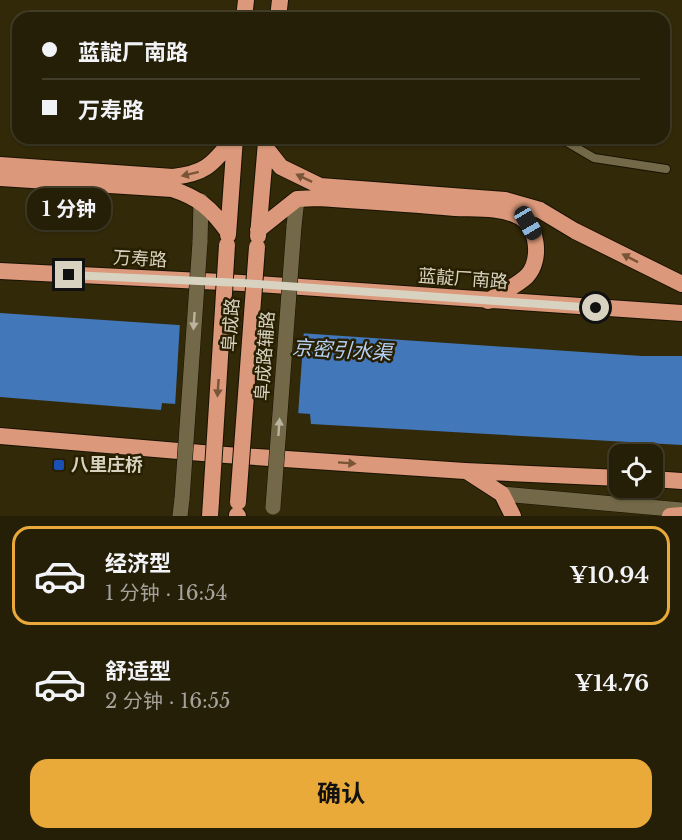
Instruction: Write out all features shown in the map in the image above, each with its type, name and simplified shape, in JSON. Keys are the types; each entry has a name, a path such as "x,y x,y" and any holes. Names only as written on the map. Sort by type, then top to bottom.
{"highway":[{"path":"0,165 173,177 192,175 204,169 229,144"},
{"name":"阜成路","path":"209,511 235,144"},
{"name":"阜成路","path":"238,512 266,144"},
{"path":"267,144 281,167 320,186 505,200 531,207 559,219 575,231 682,284"},
{"path":"0,178 172,189 191,195 216,214 227,238"},
{"path":"258,239 297,198 489,210 519,216 528,223 534,234 536,250 533,265 527,276 488,301"},
{"path":"0,259 26,273"},
{"name":"万寿路","path":"0,272 242,283"},
{"name":"蓝靛厂南路","path":"242,283 682,313"},
{"path":"0,436 226,455 465,471 609,478"},
{"path":"0,446 25,439"},
{"path":"465,471 502,494 513,516"},
{"path":"663,479 682,480"},
{"path":"670,516 682,515"}],"street":[{"name":"阜成路辅路","path":"272,511 297,198"},
{"path":"180,516 201,201"},
{"path":"502,494 682,510"}],"lane":[{"path":"570,144 594,158 666,169"}],"water":[{"name":"京密引水渠","path":"0,313 642,356 682,356 682,445 311,424 310,414 162,403 161,410 0,397"}],"pier":[{"path":"180,322 304,330 298,416 175,407"}],"place":[{"name":"八里庄桥","path":"59,465"}],"route":[{"path":"69,275 242,283 596,308"}]}
